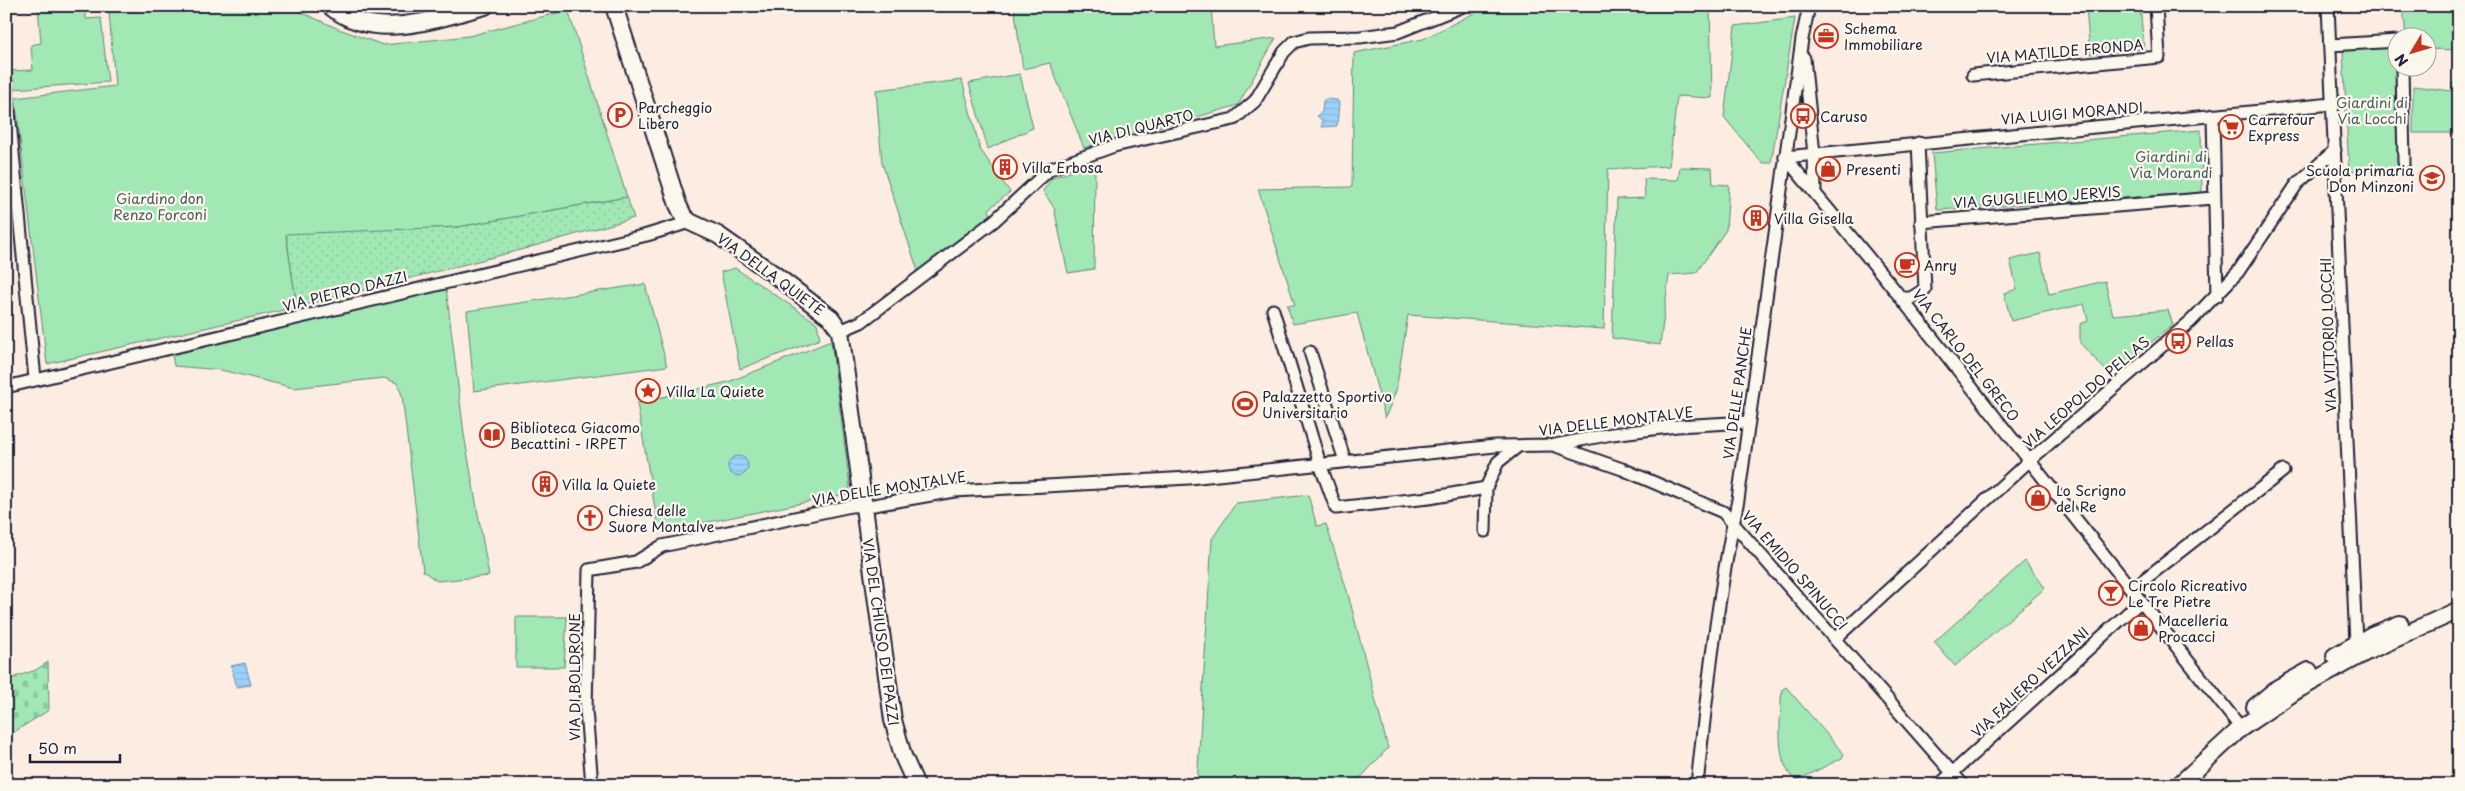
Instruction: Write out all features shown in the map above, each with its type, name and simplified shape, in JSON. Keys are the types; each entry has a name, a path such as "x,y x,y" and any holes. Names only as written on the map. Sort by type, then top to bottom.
{"main road":[{"path":"330,6 357,22 386,26 419,23 485,6"},
{"path":"614,6 678,206 684,217 690,222"},
{"name":"VIA DELLA QUIETE","path":"690,222 718,234 831,318 840,331"},
{"path":"840,331 863,506"},
{"name":"VIA DEL CHIUSO DEI PAZZI","path":"863,506 896,734 916,785"},
{"path":"2241,728 2254,708 2278,688 2356,644 2434,612 2459,606"},
{"path":"2179,785 2241,728 2297,690 2349,660 2459,610"}],"street":[{"name":"VIA DI QUARTO","path":"840,331 861,322 994,221 1050,168 1114,146 1234,119 1255,101 1284,52 1294,42 1309,38 1360,37 1398,32 1463,6"},
{"name":"VIA DELLE PANCHE","path":"1696,785 1704,712 1733,520 1738,500 1808,6"},
{"name":"VIA MATILDE FRONDA","path":"1973,75 2159,58 2156,6"},
{"name":"VIA VITTORIO LOCCHI","path":"2328,6 2356,644 2349,660"},
{"path":"1802,39 1814,154 1815,190"},
{"path":"2330,45 2388,42"},
{"path":"2402,78 2404,162"},
{"path":"6,81 35,379"},
{"name":"VIA LUIGI MORANDI","path":"1786,157 1918,142 2332,104"},
{"path":"2214,115 2217,296"},
{"path":"1901,298 1911,298 1925,289 1918,142"},
{"name":"VIA LEOPOLDO PELLAS","path":"1836,638 2030,460 2191,321 2217,296 2238,272 2297,184 2335,150"},
{"name":"VIA CARLO DEL GRECO","path":"1786,157 1815,190 2241,728"},
{"name":"VIA GUGLIELMO JERVIS","path":"1921,222 2214,198"},
{"name":"VIA PIETRO DAZZI","path":"6,388 35,379 55,377 690,222"},
{"path":"1273,310 1320,464 1336,508 1429,498 1486,488"},
{"path":"1310,352 1345,462"},
{"name":"VIA DELLE MONTALVE","path":"589,570 636,562 662,546 851,506 863,506 954,490 1189,478 1495,446 1555,446 1621,432 1677,426 1748,422"},
{"name":"VIA EMIDIO SPINUCCI","path":"1555,446 1622,470 1724,512 1733,520 1963,785"},
{"path":"1485,532 1486,488 1498,462 1518,447"},
{"path":"2132,589 2282,471"},
{"name":"VIA DI BOLDRONE","path":"589,570 586,710 592,785"},
{"name":"VIA FALIERO VEZZANI","path":"1940,785 2141,601"}],"green space":[{"path":"38,6 85,6 86,19 101,18 108,82 13,89 12,71 33,70 31,45 41,43"},
{"name":"Giardino don Renzo Forconi","path":"287,6 339,29 383,45 469,36 568,10 627,197 458,227 286,235 297,307 47,364 15,98 115,86 109,12"},
{"path":"1014,6 1211,6 1214,46 1276,38 1238,105 1084,148 1050,63 1023,69"},
{"path":"1488,6 1599,6 1599,11 1644,6 1710,6 1712,98 1677,96 1669,166 1608,169 1604,329 1408,315 1396,391 1385,418 1357,313 1293,324 1287,305 1295,305 1258,189 1352,187 1354,53 1423,39"},
{"path":"2140,6 2144,49 2090,54 2086,7"},
{"path":"2403,6 2458,6 2459,50 2438,49 2438,28 2405,28"},
{"path":"1795,18 1771,163 1762,163 1724,117 1735,26"},
{"name":"Giardini di Via Locchi","path":"2388,48 2388,78 2396,78 2401,170 2349,172 2343,50"},
{"path":"1020,74 1033,128 988,149 969,83"},
{"path":"962,80 980,149 1010,192 989,209 991,216 918,271 882,163 876,90"},
{"path":"2452,83 2459,83 2459,133 2413,133 2413,86 2452,91"},
{"name":"Giardini di Via Morandi","path":"2201,130 2202,193 1937,210 1932,153"},
{"path":"1095,163 1094,269 1068,273 1054,208 1043,191 1052,178"},
{"path":"1680,167 1712,168 1713,184 1729,185 1726,230 1696,273 1669,275 1660,345 1612,338 1617,199 1645,198 1644,179 1678,180"},
{"path":"627,197 634,218 513,252 297,307 286,234 458,227"},
{"path":"2040,253 2049,294 2105,281 2113,315 2168,310 2173,325 2110,375 2080,343 2080,324 2088,321 2084,304 2011,321 2004,293 2017,289 2010,260"},
{"path":"735,268 817,323 820,339 740,369 721,272"},
{"path":"645,284 667,366 474,391 467,311"},
{"path":"446,288 464,434 489,576 437,581 423,571 402,395 397,383 384,378 294,388 221,370 174,366 172,355"},
{"path":"831,341 850,486 847,494 659,532 637,403 728,382"},
{"path":"1308,495 1317,526 1326,524 1348,594 1388,748 1354,785 1197,785 1212,539 1236,503"},
{"path":"2025,561 2045,588 1955,666 1934,642"},
{"path":"516,617 567,617 564,667 516,667"},
{"path":"48,662 49,710 6,737 6,680 36,670"},
{"path":"1786,687 1844,754 1842,758 1796,781 1784,764 1780,742 1781,698 1783,689"}],"water":[{"path":"1326,99 1337,100 1339,103 1337,126 1322,127 1322,120 1317,116 1322,112 1323,101"},
{"path":"738,456 745,459 748,466 745,473 738,476 731,473 728,466 731,459"},
{"path":"245,663 251,685 237,687 231,666"}],"place":[{"name":"Schema Immobiliare","path":"1826,36"},
{"name":"Parcheggio Libero","path":"620,115"},
{"name":"Caruso","path":"1803,116"},
{"name":"Carrefour Express","path":"2231,127"},
{"name":"Villa Erbosa","path":"1005,167"},
{"name":"Presenti","path":"1828,169"},
{"name":"Scuola primaria Don Minzoni","path":"2432,178"},
{"name":"Villa Gisella","path":"1756,218"},
{"name":"Anry","path":"1907,265"},
{"name":"Pellas","path":"2178,341"},
{"name":"Villa La Quiete","path":"648,391"},
{"name":"Palazzetto Sportivo Universitario","path":"1245,404"},
{"name":"Biblioteca Giacomo Becattini - IRPET","path":"492,435"},
{"name":"Villa la Quiete","path":"545,484"},
{"name":"Lo Scrigno del Re","path":"2038,498"},
{"name":"Chiesa delle Suore Montalve","path":"590,518"},
{"name":"Circolo Ricreativo Le Tre Pietre","path":"2111,593"},
{"name":"Macelleria Procacci","path":"2141,628"}]}
